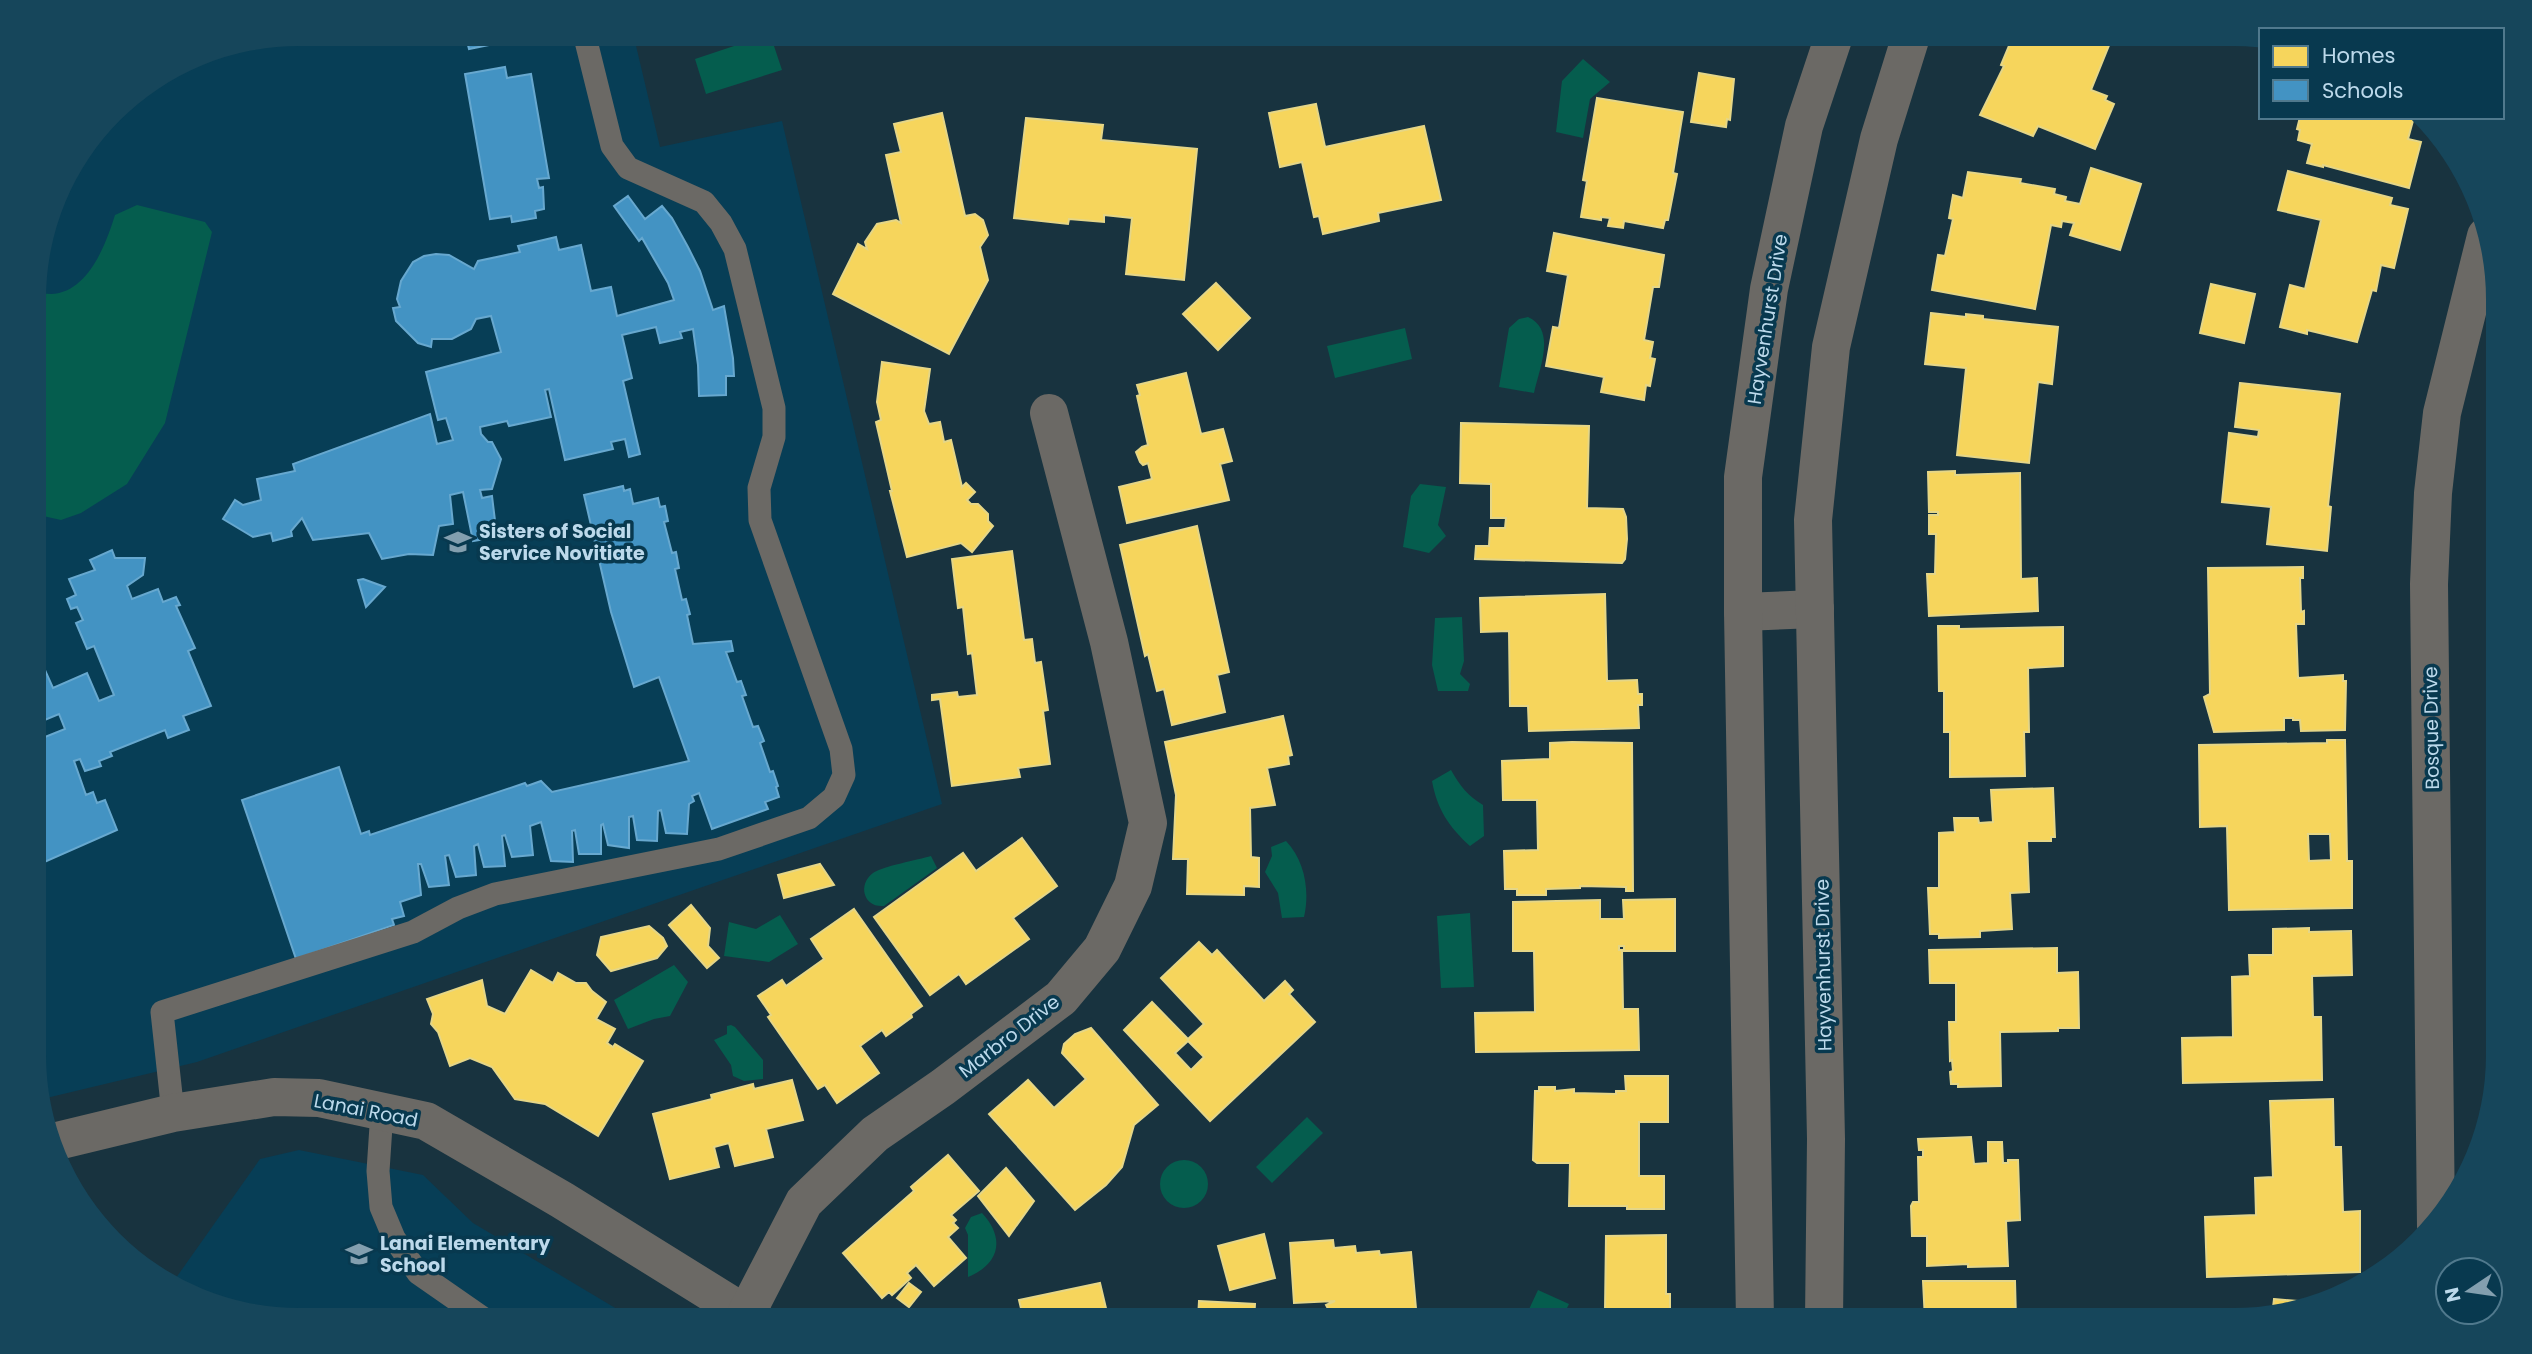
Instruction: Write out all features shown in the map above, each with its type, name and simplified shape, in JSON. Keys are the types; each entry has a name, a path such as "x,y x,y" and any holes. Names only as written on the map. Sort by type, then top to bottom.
{"street":[{"name":"Hayvenhurst Drive","path":"1755,1308 1743,477 1769,289 1804,127 1831,46"},
{"name":"Hayvenhurst Drive","path":"1824,1308 1826,1139 1813,520 1831,347 1879,139 1908,46"},
{"name":"Bosque Drive","path":"2436,1207 2429,584 2433,493 2442,413 2482,251"},
{"name":"Marbro Drive","path":"755,1308 804,1202 875,1134 943,1087 1061,998 1102,949 1133,886 1148,823 1109,642 1049,413"},
{"path":"1743,612 1815,609"},
{"name":"Lanai Road","path":"60,1140 173,1113 274,1097 319,1098 426,1121 562,1200 736,1308"}],"lane":[{"path":"173,1113 162,1012 413,932 458,908 495,894 719,849 809,818 834,797 844,775 841,749 760,520 759,488 774,438 774,408 735,249 721,223 704,202 628,168 612,146 587,46"},
{"path":"382,1111 378,1171 381,1207 394,1238 418,1273 468,1308"}],"shaded area":[{"name":"Sisters of Social Service Novitiate","path":"282,46 636,46 660,147 782,121 942,804 197,1062 49,1097 46,1072 46,282 54,233 79,172 119,119 172,79 233,54"},
{"path":"734,46 774,46 782,70 706,94 695,59"},
{"path":"1583,59 1610,82 1590,99 1583,138 1556,132 1562,81"},
{"path":"137,205 205,222 212,232 165,423 127,484 81,513 61,520 46,517 46,293 64,292 85,276 101,252 115,215"},
{"path":"1528,317 1537,323 1544,340 1542,362 1534,393 1499,387 1509,328 1519,319"},
{"path":"1405,328 1412,359 1335,378 1327,346"},
{"path":"1420,484 1446,487 1438,525 1446,536 1429,553 1403,547 1411,496"},
{"path":"1462,617 1464,661 1460,674 1470,684 1468,691 1438,691 1432,665 1435,618"},
{"path":"1451,770 1465,790 1483,805 1484,836 1470,846 1445,817 1434,791 1432,781"},
{"path":"1286,841 1302,867 1306,887 1304,917 1282,918 1278,893 1265,872 1272,856 1271,847"},
{"path":"931,856 937,868 884,906 877,906 868,900 864,889 873,873"},
{"path":"1470,913 1474,987 1441,988 1437,916"},
{"path":"780,915 798,944 769,962 724,956 729,922 756,929"},
{"path":"674,965 688,982 670,1016 628,1029 614,1000"},
{"path":"731,1025 763,1060 763,1079 744,1081 733,1076 731,1065 714,1040 727,1034 727,1026"},
{"path":"1307,1117 1323,1133 1272,1183 1256,1167"},
{"name":"Lanai Elementary School","path":"299,1150 423,1175 473,1223 615,1308 282,1308 233,1300 176,1277 260,1159"},
{"path":"1184,1160 1201,1167 1208,1184 1201,1201 1184,1208 1167,1201 1160,1184 1167,1167"},
{"path":"982,1213 994,1232 996,1250 987,1265 968,1277 968,1235 965,1228 971,1217"},
{"path":"1538,1290 1569,1304 1567,1308 1530,1308"}],"building: Homes":[{"path":"2009,46 2109,46 2091,90 2107,96 2105,100 2114,104 2095,149 2038,126 2033,136 1980,115 2004,66 2001,65"},
{"path":"1699,73 1734,79 1730,120 1727,119 1726,127 1691,122"},
{"path":"1597,98 1683,112 1673,173 1677,174 1668,220 1665,220 1663,228 1624,221 1623,228 1608,226 1610,218 1601,217 1601,220 1581,217 1587,181 1583,180"},
{"path":"1316,104 1325,147 1424,126 1441,200 1378,213 1379,221 1323,234 1319,216 1314,217 1302,162 1280,167 1269,113"},
{"path":"942,113 965,216 975,214 983,220 988,235 980,247 988,280 949,354 833,294 858,244 867,249 865,242 877,224 896,220 901,223 886,155 901,152 894,124"},
{"path":"1026,118 1103,125 1101,140 1197,149 1184,280 1126,274 1132,218 1104,215 1104,222 1069,219 1068,224 1014,218"},
{"path":"2300,119 2413,119 2408,139 2421,142 2409,188 2307,163 2312,144 2298,140 2300,130 2297,129"},
{"path":"2091,168 2141,184 2120,250 2070,235 2074,223 2062,221 2061,227 2051,225 2035,309 1932,290 1938,255 1945,256 1953,219 1949,218 1953,195 1963,198 1968,172 2021,179 2020,183 2055,189 2054,194 2066,197 2065,201 2080,204"},
{"path":"2288,171 2392,198 2390,205 2408,209 2394,268 2381,265 2376,291 2372,290 2357,342 2307,330 2307,334 2280,327 2290,285 2305,289 2321,220 2278,210"},
{"path":"1554,233 1664,255 1659,287 1653,287 1644,340 1653,342 1650,358 1655,359 1650,386 1646,385 1644,400 1601,392 1604,377 1546,366 1553,327 1559,328 1568,275 1547,271"},
{"path":"1216,283 1250,318 1218,350 1183,314"},
{"path":"2211,284 2255,294 2244,343 2200,333"},
{"path":"1931,313 1966,317 1966,314 1983,316 1983,319 2058,327 2052,384 2038,382 2029,463 1957,455 1966,368 1925,364"},
{"path":"882,362 930,369 924,411 929,424 940,422 944,442 951,440 962,487 966,483 975,492 967,500 971,504 978,504 988,514 988,521 993,526 972,552 961,543 907,557 876,422 881,420 877,402"},
{"path":"1186,373 1201,434 1223,429 1232,461 1220,464 1229,500 1127,523 1119,487 1152,479 1148,463 1143,465 1136,452 1148,445 1137,385"},
{"path":"2240,383 2340,394 2328,506 2331,507 2327,551 2267,544 2271,507 2222,502 2229,433 2258,437 2259,430 2235,427"},
{"path":"1461,423 1589,426 1587,508 1623,509 1627,539 1625,559 1622,563 1475,559 1476,546 1489,546 1490,528 1505,528 1506,518 1491,518 1491,484 1460,483"},
{"path":"1955,471 1955,475 2020,473 2021,579 2037,578 2038,611 1929,616 1927,574 1935,574 1936,534 1929,534 1929,515 1938,515 1938,512 1929,512 1928,472"},
{"path":"1197,526 1229,672 1217,675 1225,712 1172,725 1164,689 1157,691 1148,654 1145,656 1120,545"},
{"path":"1012,551 1024,640 1032,639 1035,663 1041,662 1048,710 1043,711 1050,764 1018,768 1020,777 952,786 940,699 932,700 932,695 957,692 958,697 977,695 972,653 968,654 963,607 958,608 952,559"},
{"path":"2303,567 2303,578 2300,578 2304,624 2296,624 2298,678 2343,675 2343,681 2346,681 2345,730 2301,731 2300,720 2284,718 2284,730 2214,732 2204,697 2210,694 2208,568"},
{"path":"1605,594 1607,681 1637,680 1638,694 1642,694 1642,705 1638,705 1639,728 1529,731 1528,706 1510,706 1509,631 1481,632 1480,598"},
{"path":"1938,626 1959,626 1959,629 2063,627 2063,666 2028,668 2029,732 2024,732 2025,776 1950,777 1950,732 1944,732 1944,691 1939,691"},
{"path":"1283,716 1292,755 1288,756 1289,764 1267,768 1275,805 1250,808 1251,857 1259,858 1259,887 1244,886 1244,895 1187,894 1188,859 1173,859 1176,795 1165,742"},
{"path":"2327,740 2345,740 2347,861 2352,861 2352,908 2229,910 2227,826 2200,827 2199,745 2327,743","holes":["2308,834 2330,834 2331,860 2309,861"]},
{"path":"1550,743 1632,743 1633,891 1626,891 1626,887 1580,886 1546,889 1546,895 1517,895 1517,889 1505,889 1504,851 1538,850 1537,800 1503,800 1502,761 1550,759"},
{"path":"2053,788 2055,837 2051,837 2051,841 2027,841 2029,892 2010,893 2012,929 1980,931 1980,937 1939,938 1939,934 1930,934 1928,888 1939,888 1939,833 1955,832 1954,818 1978,818 1979,823 1993,822 1991,790"},
{"path":"1022,838 1057,886 1013,918 1029,939 966,984 959,974 930,995 874,917 963,853 976,871"},
{"path":"820,864 834,885 784,898 778,875"},
{"path":"1675,899 1675,951 1624,951 1624,946 1619,946 1619,950 1622,950 1623,1009 1638,1009 1639,1050 1476,1052 1475,1013 1535,1012 1534,951 1513,951 1513,902 1600,900 1600,919 1624,919 1623,900"},
{"path":"691,905 710,928 708,946 719,958 707,968 669,925"},
{"path":"854,909 922,1006 886,1036 882,1030 860,1046 879,1073 837,1103 825,1085 818,1089 768,1017 771,1015 758,996 782,980 786,986 824,959 811,939"},
{"path":"649,926 663,938 667,946 657,958 611,971 597,955 601,937"},
{"path":"2309,928 2309,932 2351,931 2352,975 2312,976 2313,1017 2321,1017 2322,1080 2183,1083 2182,1038 2233,1037 2232,977 2250,976 2249,955 2273,955 2273,929"},
{"path":"1199,942 1212,955 1217,950 1264,1001 1285,981 1293,990 1289,994 1315,1022 1210,1121 1124,1030 1152,1002 1188,1039 1204,1024 1161,978","holes":["1188,1041 1204,1057 1191,1070 1175,1053"]},
{"path":"2057,948 2057,973 2078,972 2079,1028 2000,1032 2001,1086 1958,1087 1958,1084 1951,1084 1950,1072 1953,1071 1952,1060 1950,1061 1949,1022 1956,1022 1956,983 1930,983 1929,950"},
{"path":"531,970 553,983 558,973 576,983 586,983 606,1002 596,1019 615,1029 607,1043 613,1047 615,1044 643,1061 598,1136 545,1104 515,1099 492,1067 470,1058 450,1066 438,1032 431,1024 433,1014 427,999 482,980 487,1006 505,1014"},
{"path":"1091,1028 1158,1105 1134,1125 1122,1167 1106,1185 1075,1210 989,1114 1028,1080 1054,1108 1086,1079 1062,1053 1064,1044 1075,1034"},
{"path":"1625,1076 1668,1076 1668,1122 1639,1122 1639,1176 1664,1176 1664,1209 1569,1206 1570,1163 1537,1163 1533,1160 1535,1091 1539,1091 1539,1087 1555,1087 1555,1091 1574,1089 1574,1093 1616,1094 1616,1091 1626,1091"},
{"path":"792,1080 803,1120 766,1129 773,1157 735,1166 729,1143 714,1147 719,1167 670,1179 653,1114 712,1099 711,1095 753,1084 754,1089"},
{"path":"2333,1099 2334,1147 2341,1147 2343,1212 2360,1211 2360,1272 2207,1277 2205,1217 2256,1215 2255,1178 2273,1177 2270,1101"},
{"path":"1971,1137 1974,1164 1988,1163 1988,1142 2002,1142 2003,1163 2018,1160 2020,1220 2006,1221 2008,1266 1927,1266 1927,1236 1912,1236 1911,1206 1913,1202 1919,1202 1918,1157 1923,1157 1918,1139"},
{"path":"948,1155 979,1191 951,1215 958,1228 948,1237 966,1258 934,1286 916,1265 907,1273 911,1278 892,1295 889,1292 882,1298 843,1253 914,1191 911,1187"},
{"path":"1006,1168 1034,1201 1009,1236 978,1196"},
{"path":"1264,1234 1275,1278 1230,1290 1218,1246"},
{"path":"1666,1235 1666,1294 1670,1294 1670,1308 1605,1308 1606,1236"},
{"path":"1333,1240 1334,1248 1355,1246 1356,1253 1379,1251 1380,1255 1411,1252 1416,1308 1328,1308 1326,1305 1335,1301 1294,1303 1290,1243"},
{"path":"1923,1281 2015,1281 2016,1308 1924,1308"},
{"path":"909,1283 921,1292 909,1307 897,1298"},
{"path":"1100,1283 1106,1308 1021,1308 1019,1300"},
{"path":"2274,1299 2296,1301 2283,1304 2273,1305"},
{"path":"1199,1301 1255,1304 1255,1308 1199,1308"}],"building: Schools":[{"path":"505,67 507,78 531,74 549,178 537,179 539,188 543,187 544,209 535,211 536,218 512,222 511,216 490,219 465,74"},
{"path":"628,196 645,219 662,206 672,218 700,271 713,310 724,306 734,376 726,376 726,395 699,396 693,329 680,332 682,338 660,343 656,327 622,335 632,378 623,381 640,454 629,457 625,439 611,442 613,449 565,460 549,389 545,390 551,417 509,426 507,421 480,427 481,434 488,442 492,442 501,459 492,489 480,490 482,498 492,496 497,537 473,541 463,492 450,495 453,524 439,526 433,555 409,554 382,559 369,533 313,540 302,518 291,531 292,536 273,541 271,533 253,537 223,519 235,500 243,505 261,500 257,479 295,471 293,464 430,414 437,444 453,440 446,418 438,420 426,372 501,352 491,316 476,319 471,329 452,339 432,339 431,347 418,343 396,321 393,308 400,307 397,299 401,281 413,262 424,256 449,255 474,269 478,261 520,252 518,246 556,237 559,250 581,245 591,291 611,287 617,316 674,300 668,283 642,238 639,241 614,206"},
{"path":"623,486 624,491 630,489 633,504 658,498 660,507 665,506 668,521 664,522 672,553 676,552 679,568 675,569 682,600 686,599 690,614 687,615 693,644 731,641 733,651 726,652 737,682 741,681 746,695 742,696 753,727 758,726 764,741 760,743 770,772 773,771 779,797 765,802 768,809 712,829 699,793 692,796 694,801 689,804 687,834 666,833 661,810 658,811 657,841 637,840 633,816 629,817 629,848 608,845 603,824 601,825 601,854 579,854 575,830 572,831 573,862 551,861 541,822 530,826 533,855 512,857 505,835 502,836 505,866 484,867 478,844 474,846 476,875 456,877 449,855 445,856 449,885 429,887 421,864 418,864 421,895 400,902 404,916 392,919 394,925 296,959 242,800 339,767 361,834 369,831 370,835 525,783 527,786 541,781 552,792 689,761 659,677 634,687 611,612 584,495"},
{"path":"112,550 115,558 145,558 143,575 127,586 132,599 158,589 163,602 176,597 180,605 176,606 195,648 188,651 211,706 183,716 189,730 168,738 165,730 110,752 112,756 99,761 101,766 85,771 80,759 74,761 86,795 93,792 97,803 105,800 117,830 46,861 46,737 65,729 59,714 46,719 46,672 53,688 87,673 99,701 114,695 94,646 87,649 76,623 83,620 77,607 71,609 67,599 76,595 69,579 95,570 90,560"},
{"path":"363,579 385,587 366,607 358,580"}],"place":[{"name":"Sisters of Social Service Novitiate","path":"458,542"},
{"name":"Lanai Elementary School","path":"359,1254"}]}
